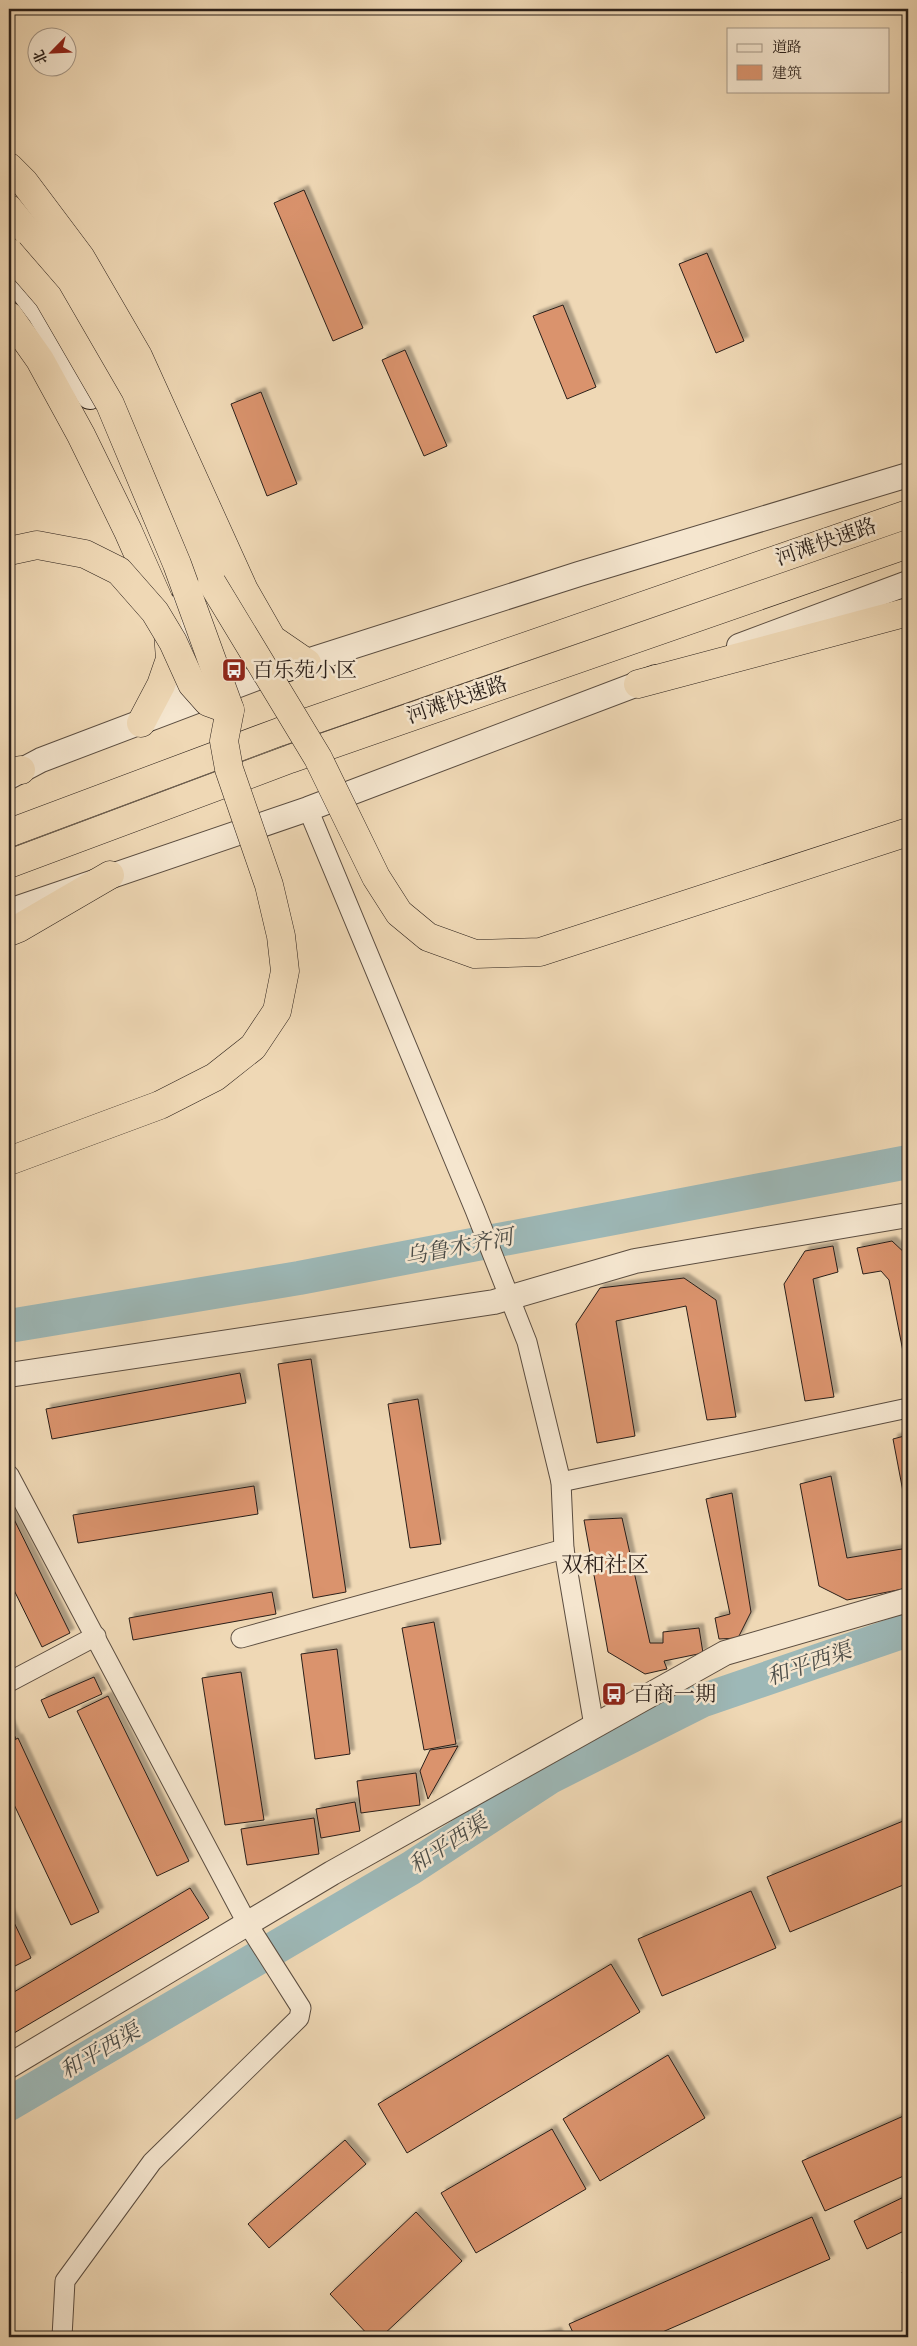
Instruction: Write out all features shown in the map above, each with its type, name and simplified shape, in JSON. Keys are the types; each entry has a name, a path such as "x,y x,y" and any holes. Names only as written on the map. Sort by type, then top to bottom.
{"highway":[{"path":"9,167 24,182 81,258 138,356 244,590 272,640 297,665"},
{"path":"9,209 44,252 95,325 154,440 212,583 318,758 376,877 399,913 428,937 475,954 540,952 908,832"},
{"path":"9,252 48,297 110,404 177,564 230,710 224,741 229,769 268,885 281,936 285,971 277,1011 253,1047 215,1077 160,1105 9,1161"},
{"path":"9,316 40,360 81,435 128,530 167,618 170,659 162,685 141,724"},
{"name":"河滩快速路","path":"9,833 289,728 908,514"},
{"name":"河滩快速路","path":"9,864 290,759 908,544"},
{"path":"9,551 37,545 85,554 119,571 155,612 173,642 192,684 208,702 230,710"},
{"path":"638,684 908,612"},
{"path":"9,932 20,928 110,875"}],"main road":[{"path":"9,194 47,235 92,304 157,422 228,593 261,647 297,665"},
{"path":"9,271 41,314 108,426 158,536 183,600 189,636 188,660 176,691 141,724"}],"street":[{"path":"13,773 41,760 297,665 578,574 908,475"},
{"path":"9,910 308,808 908,583"},
{"path":"308,808 507,1287 527,1342 561,1482 564,1549 594,1726"},
{"path":"9,1375 484,1304 507,1287 634,1261 908,1215"},
{"path":"561,1482 908,1408"},
{"path":"9,1474 247,1924 295,1995 301,2008 299,2018 152,2162 65,2281 62,2337"},
{"path":"241,1638 564,1549"},
{"path":"9,2066 247,1924 725,1653 908,1600"},
{"path":"9,1682 96,1636"}],"building":[{"path":"304,190 363,328 333,341 274,203"},
{"path":"707,253 744,341 716,353 679,264"},
{"path":"563,305 596,387 567,399 533,316"},
{"path":"405,350 447,446 424,456 382,360"},
{"path":"261,392 297,484 267,496 231,404"},
{"path":"892,1241 908,1256 908,1377 889,1280 881,1271 863,1274 857,1248"},
{"path":"833,1246 838,1272 813,1279 834,1397 805,1401 784,1284 805,1251"},
{"path":"684,1278 716,1300 736,1417 707,1420 686,1306 616,1321 635,1436 597,1443 576,1324 600,1288"},
{"path":"311,1359 346,1592 313,1598 278,1364"},
{"path":"240,1373 246,1403 52,1439 46,1409"},
{"path":"418,1399 441,1544 410,1548 388,1404"},
{"path":"908,1435 908,1518 893,1439"},
{"path":"831,1476 847,1558 908,1548 908,1588 847,1600 819,1586 800,1484"},
{"path":"254,1486 258,1514 78,1543 73,1515"},
{"path":"732,1493 751,1612 738,1638 719,1639 715,1618 730,1614 706,1499"},
{"path":"9,1509 70,1633 42,1647 9,1580"},
{"path":"622,1518 650,1643 663,1643 663,1632 699,1628 703,1653 664,1661 667,1669 645,1674 608,1652 584,1520"},
{"path":"272,1592 276,1614 133,1640 129,1618"},
{"path":"434,1622 456,1744 424,1750 402,1628"},
{"path":"337,1649 350,1754 315,1759 301,1654"},
{"path":"241,1672 264,1820 225,1825 202,1678"},
{"path":"94,1677 102,1694 49,1718 41,1700"},
{"path":"108,1696 189,1861 157,1876 77,1711"},
{"path":"9,1723 16,1739 9,1742"},
{"path":"18,1738 99,1912 71,1925 9,1794 9,1743"},
{"path":"458,1746 428,1799 420,1771 430,1750"},
{"path":"416,1773 420,1805 361,1813 357,1781"},
{"path":"355,1802 360,1831 321,1838 316,1809"},
{"path":"314,1818 319,1854 247,1865 241,1829"},
{"path":"908,1819 908,1883 790,1932 767,1877"},
{"path":"190,1888 209,1918 9,2036 9,1995"},
{"path":"751,1891 776,1948 662,1996 638,1939"},
{"path":"9,1912 31,1958 9,1969"},
{"path":"611,1964 640,2012 407,2153 378,2104"},
{"path":"668,2055 705,2118 600,2181 563,2119"},
{"path":"908,2114 908,2174 825,2211 802,2161"},
{"path":"552,2129 586,2189 476,2253 441,2193"},
{"path":"345,2140 366,2164 269,2248 248,2224"},
{"path":"908,2195 908,2229 867,2249 854,2221"},
{"path":"416,2212 462,2261 381,2337 370,2337 330,2294"},
{"path":"812,2217 830,2259 651,2337 575,2337 569,2324"},
{"path":"908,2269 908,2286 902,2272"},
{"path":"557,2332 559,2337 537,2337"}],"waterway":[{"name":"乌鲁木齐河","path":"9,1326 299,1278 908,1162"},
{"name":"和平西渠","path":"9,2104 411,1868 550,1777 701,1701 908,1630"}],"place":[{"name":"百乐苑小区","path":"234,670"},
{"name":"百商一期","path":"614,1694"}],"district":[{"name":"双和社区","path":"605,1565"}]}
